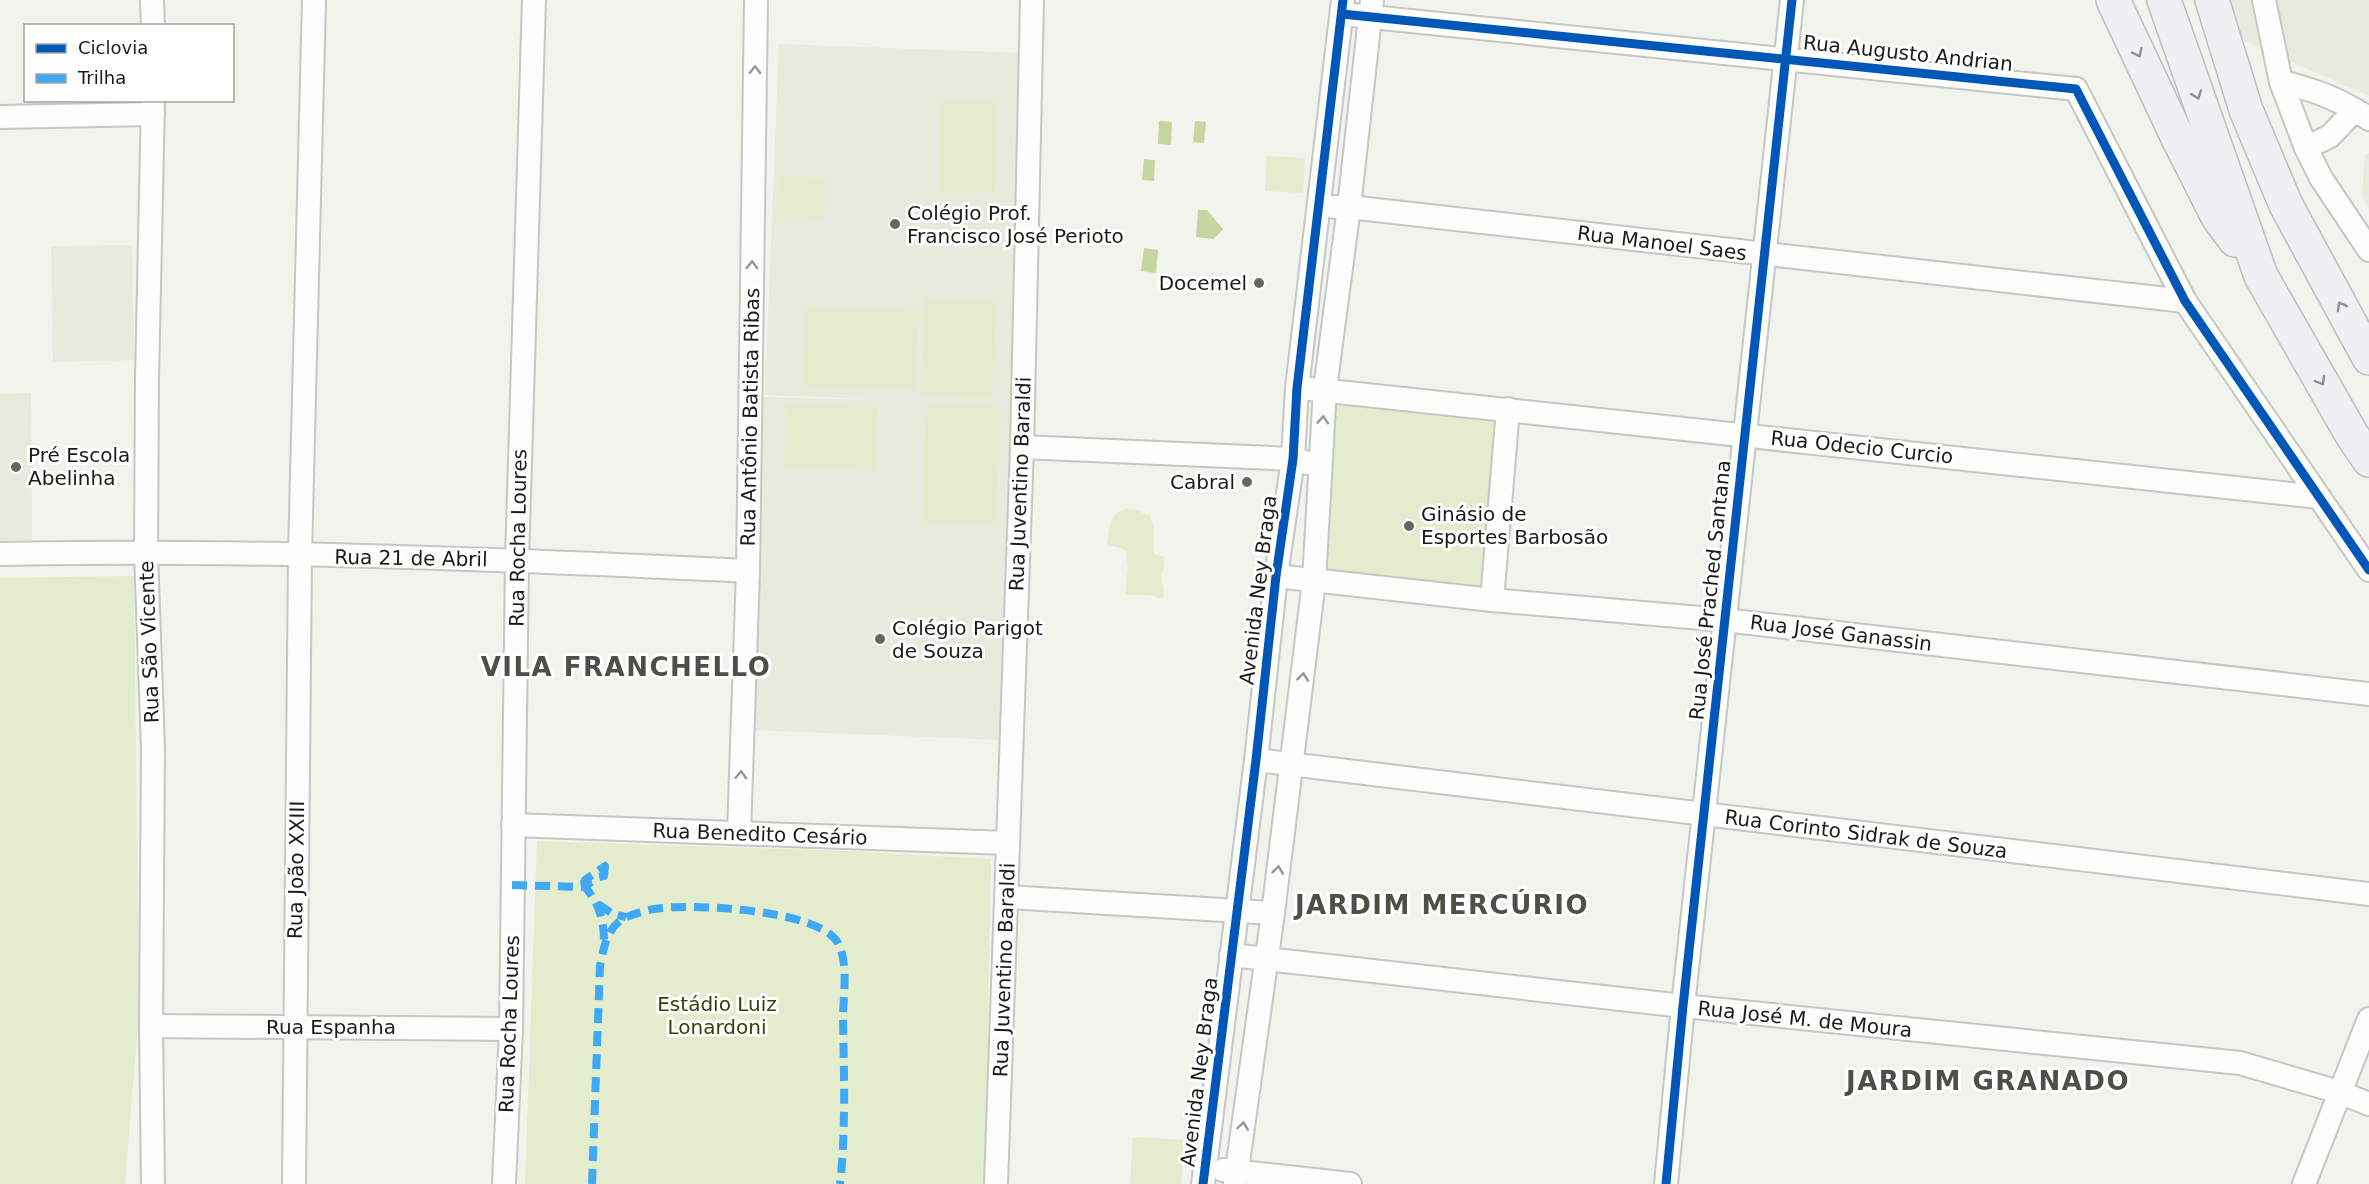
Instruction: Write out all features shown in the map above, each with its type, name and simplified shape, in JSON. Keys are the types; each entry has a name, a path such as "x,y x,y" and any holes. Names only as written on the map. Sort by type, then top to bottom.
{"highway":[{"path":"2113,0 2218,217 2261,276 2352,435 2369,460"},
{"path":"2164,0 2261,276"},
{"path":"2212,0 2246,110 2286,205 2369,358"},
{"path":"2233,0 2246,110"}],"street":[{"path":"152,0 153,24"},
{"name":"Rua João XXIII","path":"294,1184 300,555 314,0"},
{"name":"Rua Rocha Loures","path":"504,1184 511,1029 517,560 534,0"},
{"name":"Rua Antônio Batista Ribas","path":"739,834 748,570 756,0"},
{"name":"Rua Juventino Baraldi","path":"996,1184 1022,447 1032,0"},
{"name":"Rua José Prached Santana","path":"1666,1184 1683,1006 1792,0"},
{"path":"2264,0 2281,82 2306,148 2321,178 2369,250"},
{"name":"Rua Augusto Andrian","path":"1342,7 2076,89 2185,301"},
{"name":"Avenida Ney Braga","path":"1204,1176 1256,760 1276,576 1293,459 1297,388 1342,7"},
{"path":"1236,1178 1273,913 1314,581 1325,389 1349,207 1370,9"},
{"path":"2281,82 2309,88 2365,116"},
{"path":"0,117 153,107"},
{"name":"Rua São Vicente","path":"153,107 146,553 153,749 151,1026 153,1184"},
{"path":"2306,148 2330,136 2352,113 2365,116"},
{"name":"Rua Manoel Saes","path":"1318,207 1349,207 2185,301"},
{"path":"2185,301 2369,570"},
{"name":"Rua Odecio Curcio","path":"1297,388 1325,389 2319,497"},
{"path":"1492,600 1508,409"},
{"path":"1022,447 1293,459 1321,465"},
{"name":"Rua 21 de Abril","path":"0,554 300,555 517,560 748,570"},
{"name":"Rua José Ganassin","path":"1276,576 1492,600 1725,620 2369,694"},
{"name":"Rua Corinto Sidrak de Souza","path":"1256,760 2369,894"},
{"name":"Rua Benedito Cesário","path":"513,825 1008,843"},
{"path":"1007,897 1273,913"},
{"name":"Rua José M. de Moura","path":"1231,955 1683,1006 2240,1064 2339,1092 2369,1104"},
{"path":"2304,1184 2369,1019"},
{"name":"Rua Espanha","path":"151,1026 511,1029"},
{"path":"1204,1176 1350,1184"}],"shaded area":[{"path":"2222,0 2369,0 2369,96 2201,22"},
{"path":"779,44 1024,53 1003,740 749,730 764,397 885,400 765,395"},
{"path":"1159,121 1172,122 1171,145 1158,144"},
{"path":"1195,121 1206,122 1204,143 1193,142"},
{"path":"2369,153 2369,209 2362,196 2365,154"},
{"path":"1144,159 1155,160 1154,181 1142,180"},
{"path":"1198,210 1207,210 1223,229 1214,239 1196,237"},
{"path":"132,245 134,360 53,362 51,246"},
{"path":"1144,248 1158,250 1156,273 1141,271"},
{"name":"Pré Escola Abelinha","path":"31,393 32,540 0,541 0,394"}],"green space":[{"path":"942,101 997,102 994,192 939,190"},
{"path":"1267,156 1305,158 1303,193 1265,191"},
{"path":"778,177 825,178 824,218 777,216"},
{"path":"925,298 995,300 992,398 920,396"},
{"path":"806,307 919,311 916,390 804,386"},
{"path":"1332,396 1503,412 1488,594 1318,578"},
{"path":"786,404 878,408 875,471 784,467"},
{"path":"927,404 1001,407 996,524 923,522"},
{"path":"1126,509 1136,510 1150,516 1154,527 1154,554 1165,559 1162,576 1163,599 1150,595 1125,595 1128,568 1126,551 1107,543 1113,517"},
{"path":"134,576 139,1013 125,1184 0,1184 0,578"},
{"name":"Estádio Luiz Lonardoni","path":"537,841 843,851 991,859 985,1184 525,1184"},
{"path":"1133,1137 1184,1140 1181,1184 1130,1184"}],"marked path":[{"path":"605,866 604,876 585,880 605,866"},
{"path":"584,880 585,887 596,878"},
{"path":"512,885 585,887 600,912 604,941"},
{"path":"598,904 613,914 626,917"},
{"path":"592,1184 600,966 606,942 611,930 623,919 641,912 671,907 723,908 781,916 806,922 826,932 838,943 845,980 844,1123 840,1184"}],"cycle path":[{"path":"1203,1184 1256,760 1276,576 1293,459 1297,388 1343,0"},
{"path":"1666,1184 1683,1006 1792,0"},
{"path":"1342,14 2076,89 2185,301 2369,570"}],"place":[{"name":"Colégio Prof. Francisco José Perioto","path":"895,224"},
{"name":"Docemel","path":"1259,283"},
{"name":"Pré Escola Abelinha","path":"16,467"},
{"name":"Cabral","path":"1247,482"},
{"name":"Ginásio de Esportes Barbosão","path":"1409,526"},
{"name":"Colégio Parigot de Souza","path":"880,639"}],"district":[{"name":"VILA FRANCHELLO","path":"626,667"},
{"name":"JARDIM MERCÚRIO","path":"1442,905"},
{"name":"JARDIM GRANADO","path":"1988,1081"}]}
